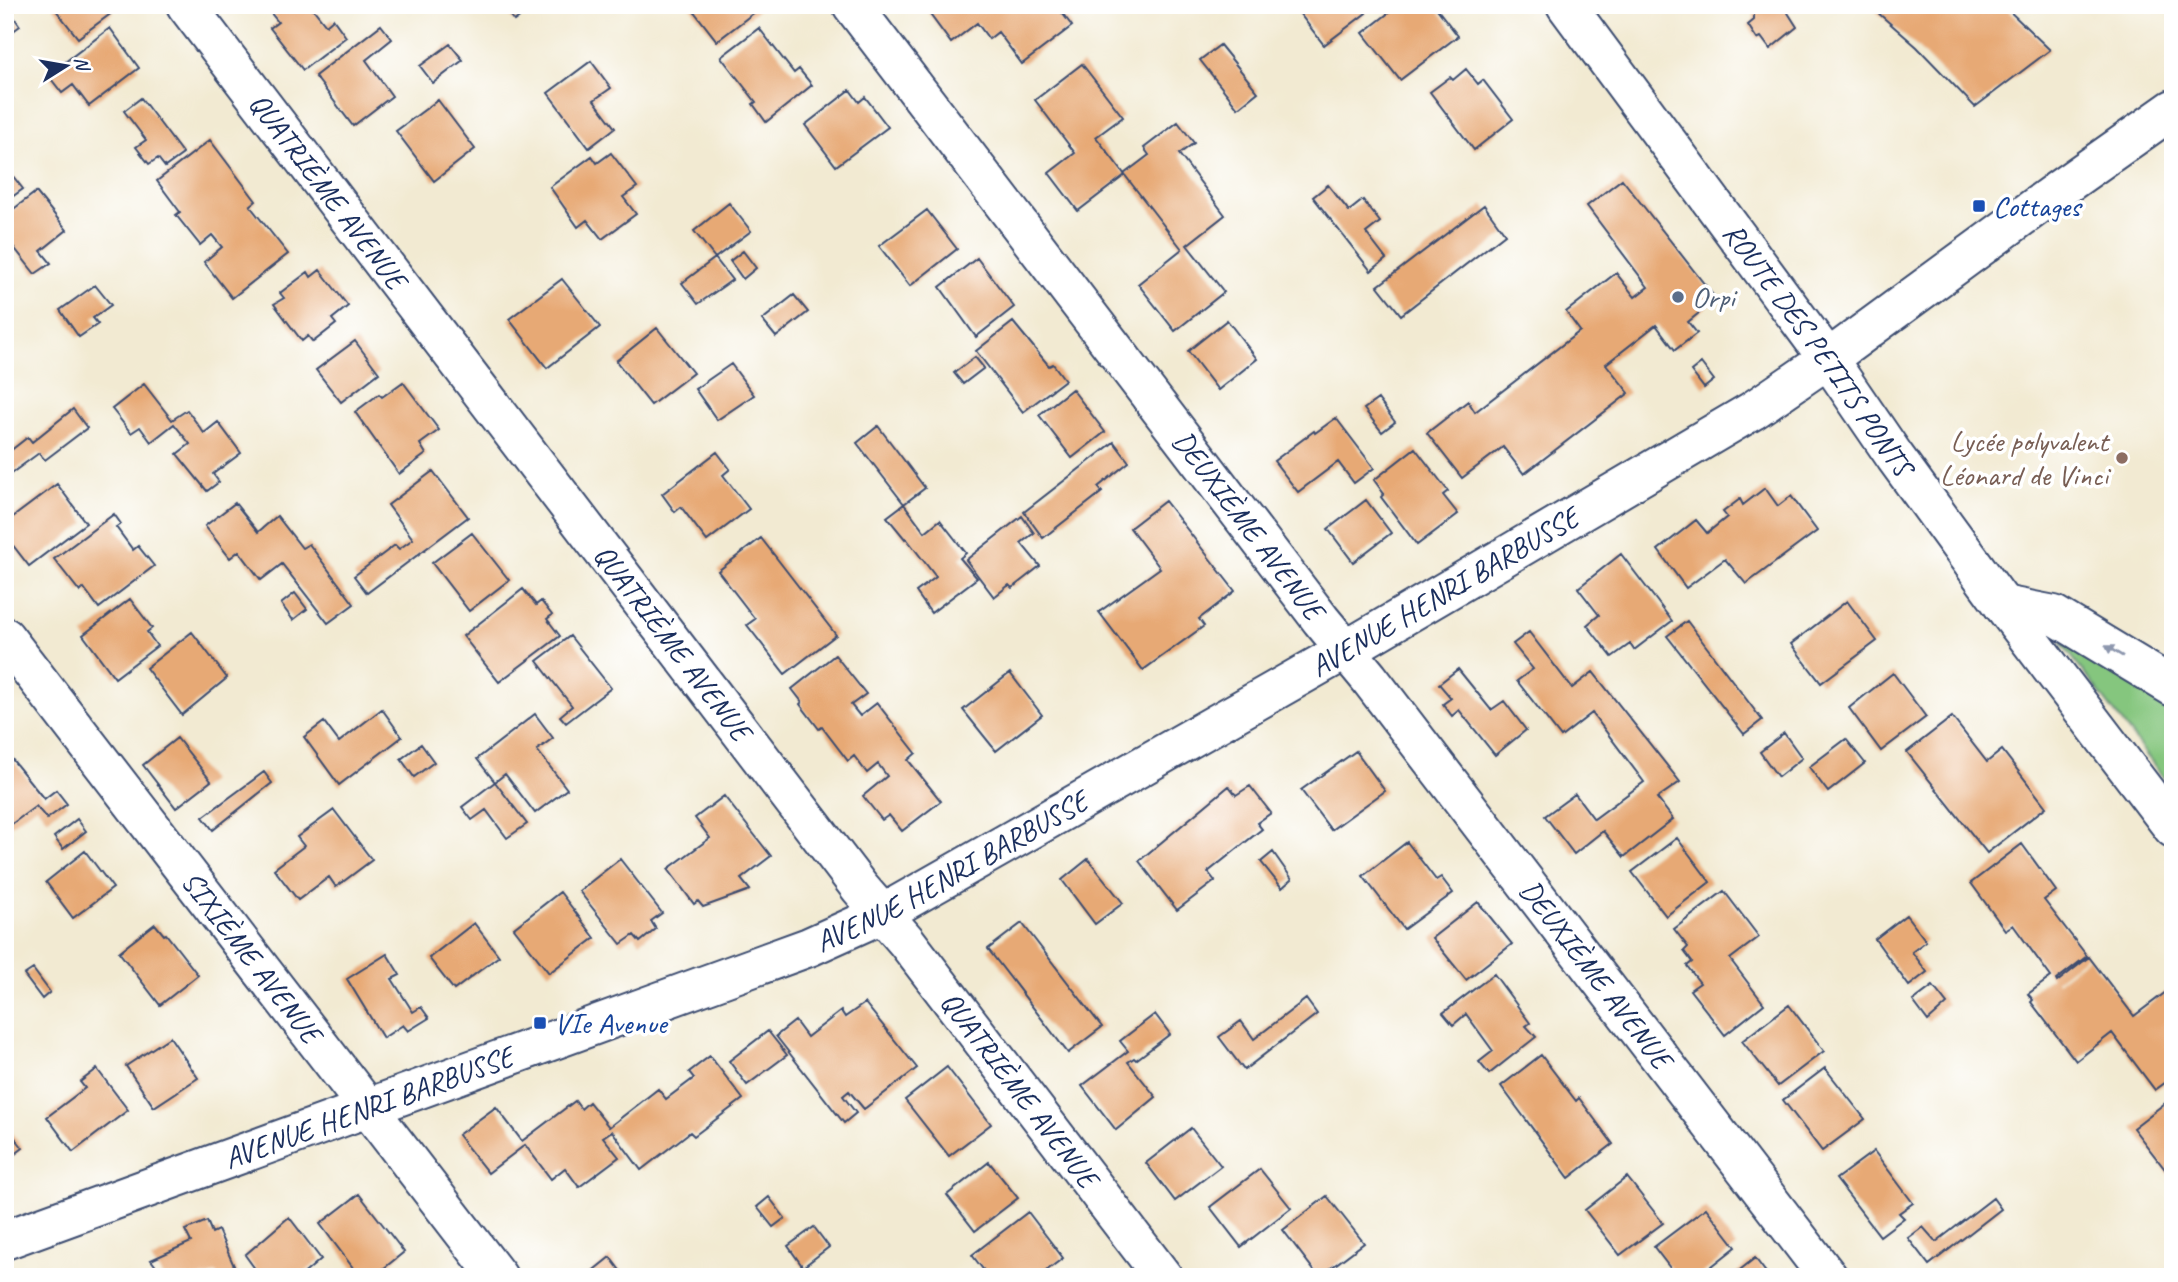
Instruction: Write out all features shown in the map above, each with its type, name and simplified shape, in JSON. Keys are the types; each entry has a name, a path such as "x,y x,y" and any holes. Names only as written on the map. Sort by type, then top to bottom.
{"street":[{"name":"QUATRIÈME AVENUE","path":"186,5 1163,1277"},
{"name":"DEUXIÈME AVENUE","path":"852,5 1321,620 1828,1277"},
{"name":"ROUTE DES PETITS PONTS","path":"1566,5 1828,359 1895,457 2003,605 2173,828"},
{"name":"AVENUE HENRI BARBUSSE","path":"5,1241 809,947 882,914 1346,650 1752,411 2173,109"},
{"path":"2003,605 2054,615 2173,687"},
{"name":"SIXIÈME AVENUE","path":"5,636 498,1277"}],"green space":[{"path":"2060,641 2173,701 2173,790"}],"building":[{"path":"52,5 108,5 113,12 78,38"},
{"path":"278,5 310,5 326,25 333,19 346,37 303,70 270,28 278,22 270,12"},
{"path":"502,5 521,5 526,12 514,21"},
{"path":"689,5 764,5 717,41"},
{"path":"923,5 991,5 995,10 1001,5 1056,5 1072,26 1022,64 998,32 989,39 977,23 951,43"},
{"path":"1293,5 1360,5 1366,13 1324,45"},
{"path":"1399,5 1434,5 1458,36 1400,80 1363,33"},
{"path":"1771,5 1783,5 1797,27 1770,49 1761,37 1757,39 1748,25 1754,20 1754,11 1767,9"},
{"path":"1869,5 2003,5 2050,50 1975,107 1917,47"},
{"path":"9,10 20,26 5,37 5,13"},
{"path":"381,25 392,39 366,60 392,96 353,126 315,76"},
{"path":"110,28 139,68 89,106 73,85 62,93 48,75"},
{"path":"759,28 794,73 799,69 812,85 766,122 753,104 756,102 721,57"},
{"path":"450,44 463,60 433,83 420,66"},
{"path":"1220,45 1258,92 1238,108 1200,60"},
{"path":"591,61 611,88 594,100 615,128 589,148 548,93"},
{"path":"1082,64 1123,117 1096,137 1125,175 1078,211 1049,173 1075,153 1035,100"},
{"path":"1466,69 1478,84 1483,80 1513,119 1474,150 1430,92 1450,77 1453,80"},
{"path":"850,90 859,102 865,97 888,127 836,166 805,125"},
{"path":"141,98 183,154 165,167 158,158 149,164 136,147 146,140 124,111"},
{"path":"438,100 475,149 434,181 396,131"},
{"path":"1178,122 1194,143 1179,154 1225,215 1187,245 1224,292 1175,331 1138,284 1182,249 1124,174 1149,155 1144,148"},
{"path":"210,140 256,201 250,206 288,254 232,298 204,262 222,247 212,235 200,245 176,215 180,212 157,181"},
{"path":"611,153 637,187 623,197 636,214 602,239 587,220 578,227 550,187 592,156 597,163"},
{"path":"5,166 23,189 5,202"},
{"path":"1622,179 1716,299 1688,322 1697,333 1675,350 1656,325 1606,364 1629,393 1524,474 1503,447 1462,478 1427,433 1468,401 1475,412 1580,331 1566,312 1616,273 1635,297 1648,287 1587,206"},
{"path":"1328,185 1349,211 1363,200 1380,222 1366,233 1386,259 1371,271 1313,197"},
{"path":"36,192 67,230 41,251 51,263 35,274 5,236 5,204 11,211"},
{"path":"729,203 751,231 715,258 694,231"},
{"path":"1484,205 1505,234 1401,315 1378,286"},
{"path":"927,210 957,249 910,286 879,246"},
{"path":"743,251 756,268 743,279 730,261"},
{"path":"715,258 732,280 698,304 682,283"},
{"path":"977,258 1014,307 976,337 940,287"},
{"path":"320,270 348,306 332,319 336,324 313,342 308,336 302,341 274,304 284,298 280,293 308,272 311,277"},
{"path":"562,279 600,327 547,368 509,319"},
{"path":"95,285 111,305 93,318 98,324 79,337 60,310"},
{"path":"794,295 808,312 776,337 762,320"},
{"path":"1227,320 1257,359 1218,390 1188,351"},
{"path":"1013,322 1049,366 1053,364 1065,380 1023,412 976,351"},
{"path":"657,328 693,373 651,405 616,361"},
{"path":"355,341 379,373 341,402 316,370"},
{"path":"975,357 984,368 963,384 954,373"},
{"path":"1701,363 1714,380 1704,388 1691,371"},
{"path":"731,364 754,395 717,420 695,389"},
{"path":"403,382 439,430 420,444 426,454 399,474 355,412 379,394 382,397"},
{"path":"144,384 172,420 187,410 204,433 218,422 241,453 213,474 219,482 207,491 177,454 190,444 174,424 151,442 140,427 131,433 112,409"},
{"path":"1072,389 1105,432 1072,458 1039,415"},
{"path":"1378,399 1395,422 1382,432 1364,409"},
{"path":"73,409 87,428 45,460 39,453 5,478 5,455 28,437 32,442"},
{"path":"1336,418 1374,468 1354,483 1338,462 1298,492 1274,461"},
{"path":"878,426 925,488 904,504 857,443"},
{"path":"1114,442 1129,462 1098,487 1102,492 1043,538 1024,512"},
{"path":"1415,448 1448,491 1443,495 1458,514 1417,545 1381,497 1384,494 1374,480"},
{"path":"717,452 730,469 723,475 749,509 707,541 681,507 675,512 662,494"},
{"path":"433,471 468,517 367,593 354,576 395,545 399,549 413,539 388,505"},
{"path":"57,484 86,523 29,566 5,535 5,523"},
{"path":"1765,488 1778,506 1791,496 1817,531 1746,584 1725,559 1686,588 1658,550 1696,520 1707,533 1727,517 1723,512 1740,499 1743,505"},
{"path":"1366,500 1391,533 1353,562 1328,529"},
{"path":"1165,501 1235,591 1199,619 1204,626 1143,670 1099,612 1160,568 1130,528"},
{"path":"235,503 258,532 277,516 302,548 309,544 354,604 328,623 282,564 261,580 239,551 230,558 205,526"},
{"path":"904,504 925,532 940,520 966,553 960,558 977,578 931,613 916,592 936,577 887,517"},
{"path":"114,514 121,524 116,527 133,550 138,546 154,566 99,608 84,588 80,592 54,559"},
{"path":"1022,516 1034,533 1021,543 1040,566 1012,588 1009,585 994,597 966,560"},
{"path":"472,533 509,580 469,611 432,563"},
{"path":"761,538 836,635 785,674 747,625 755,619 718,571"},
{"path":"1621,554 1672,621 1634,650 1630,644 1612,657 1587,625 1599,615 1578,588"},
{"path":"523,589 536,605 541,601 552,615 547,619 560,636 499,682 463,636"},
{"path":"295,593 307,609 293,620 281,604"},
{"path":"130,599 152,628 147,632 157,646 115,678 83,635"},
{"path":"1847,601 1877,641 1821,683 1791,644"},
{"path":"1687,621 1762,720 1744,734 1667,636"},
{"path":"192,632 227,678 182,715 146,668"},
{"path":"1529,632 1572,688 1593,672 1680,782 1657,798 1673,819 1624,857 1603,831 1574,854 1545,816 1575,794 1594,819 1644,782 1592,713 1561,737 1517,681 1533,669 1513,644"},
{"path":"570,636 611,688 566,723 560,716 572,706 537,661"},
{"path":"835,655 866,694 851,705 860,716 877,703 916,753 908,760 941,801 902,831 889,815 882,820 863,796 887,776 878,764 867,773 854,756 848,761 822,727 819,729 792,689"},
{"path":"1458,669 1491,710 1504,701 1526,730 1495,755 1459,710 1452,716 1443,704 1451,698 1439,684"},
{"path":"1010,673 1042,715 996,751 963,710"},
{"path":"1893,673 1926,717 1881,751 1849,708"},
{"path":"382,709 402,737 339,785 304,737 324,722 339,742"},
{"path":"535,714 553,738 537,750 567,789 535,813 505,774 495,782 477,759"},
{"path":"1952,717 1987,762 2002,750 2046,807 1987,853 1907,752"},
{"path":"1784,733 1802,758 1778,777 1760,752"},
{"path":"177,738 211,781 176,808 143,765"},
{"path":"1846,739 1865,763 1828,792 1809,767"},
{"path":"421,744 434,762 414,777 401,759"},
{"path":"1356,751 1385,791 1331,830 1301,790"},
{"path":"7,753 44,799 56,790 67,804 47,819 36,806 5,829"},
{"path":"264,772 272,783 213,830 203,817"},
{"path":"495,782 527,824 507,838 486,810 472,820 462,807"},
{"path":"1229,786 1236,795 1250,786 1271,813 1257,823 1262,829 1208,872 1215,881 1177,910 1139,861"},
{"path":"724,796 771,856 741,879 750,890 703,907 698,901 694,904 668,869 710,838 695,818"},
{"path":"334,810 372,860 336,887 329,877 298,900 274,869 304,846 297,837"},
{"path":"77,819 86,831 63,849 54,837"},
{"path":"1677,838 1710,882 1666,916 1632,872"},
{"path":"1407,842 1436,880 1441,877 1453,893 1404,929 1363,876"},
{"path":"2022,844 2056,891 2044,900 2087,956 2056,980 2057,982 2089,957 2134,1016 2166,992 2173,1002 2173,1077 2155,1090 2112,1033 2076,1061 2031,1002 2033,1000 2028,994 2051,977 2013,925 2005,930 1971,883"},
{"path":"85,851 113,888 73,918 46,882"},
{"path":"1273,852 1292,879 1282,888 1261,862"},
{"path":"620,859 662,913 651,921 656,929 640,942 634,935 621,944 579,891"},
{"path":"1088,859 1123,903 1095,924 1062,880"},
{"path":"1724,891 1759,937 1730,959 1764,1004 1725,1035 1690,990 1700,983 1687,966 1692,962 1684,951 1688,947 1674,929"},
{"path":"560,892 595,938 549,973 514,928"},
{"path":"1478,902 1512,944 1466,980 1432,938"},
{"path":"1906,915 1926,941 1912,952 1927,972 1909,986 1875,939"},
{"path":"474,923 499,956 454,990 429,958"},
{"path":"1022,923 1102,1027 1068,1053 988,949"},
{"path":"155,924 198,975 160,1005 119,952"},
{"path":"387,954 400,975 392,979 413,1012 421,1007 429,1018 408,1031 403,1025 383,1038 347,979"},
{"path":"33,969 50,992 42,999 24,975"},
{"path":"1494,974 1530,1023 1526,1026 1536,1037 1489,1074 1479,1062 1493,1051 1466,1014 1453,1025 1443,1013"},
{"path":"1933,986 1947,1004 1928,1021 1913,1001"},
{"path":"1306,999 1317,1014 1244,1070 1219,1037 1241,1021 1254,1039"},
{"path":"865,1003 917,1068 864,1109 849,1091 843,1096 856,1113 844,1123 776,1036 795,1021 807,1037 841,1011 845,1017"},
{"path":"1789,1005 1824,1051 1778,1086 1742,1041"},
{"path":"1155,1014 1170,1034 1136,1060 1134,1058 1128,1062 1156,1097 1116,1130 1082,1086 1128,1051 1120,1041"},
{"path":"768,1031 787,1055 747,1085 729,1061"},
{"path":"170,1037 198,1078 154,1107 126,1066"},
{"path":"1541,1055 1576,1101 1579,1098 1613,1144 1569,1178 1501,1086"},
{"path":"710,1056 743,1099 694,1136 690,1132 641,1170 612,1131 603,1137 619,1157 579,1187 565,1168 551,1179 525,1145 488,1173 458,1135 496,1107 522,1141 575,1101 581,1109 589,1102 609,1127 658,1089 666,1099 694,1078 689,1072"},
{"path":"947,1067 991,1124 949,1156 905,1100"},
{"path":"1825,1068 1865,1119 1822,1151 1783,1100"},
{"path":"97,1069 128,1110 73,1152 47,1117 85,1088 80,1082"},
{"path":"2173,1097 2173,1175 2171,1177 2133,1128"},
{"path":"5,1125 23,1148 5,1162"},
{"path":"1191,1128 1221,1166 1175,1201 1146,1163"},
{"path":"1874,1151 1913,1203 1899,1213 1904,1218 1880,1236 1836,1179"},
{"path":"989,1162 1018,1198 975,1231 947,1195"},
{"path":"1260,1169 1291,1208 1241,1247 1210,1207"},
{"path":"1627,1177 1663,1223 1620,1255 1585,1210"},
{"path":"359,1194 404,1252 373,1277 360,1277 320,1224"},
{"path":"1327,1196 1364,1243 1319,1277 1283,1230"},
{"path":"769,1197 785,1218 773,1227 757,1207"},
{"path":"1993,1198 2001,1209 1929,1265 1908,1238 1923,1227 1936,1242"},
{"path":"1706,1208 1736,1247 1698,1277 1677,1277 1654,1247"},
{"path":"1028,1212 1063,1258 1038,1277 989,1277 972,1255"},
{"path":"289,1217 321,1259 300,1277 261,1277 245,1255"},
{"path":"207,1221 212,1233 218,1230 239,1277 218,1277 216,1273 207,1277 164,1277 151,1260 191,1242 185,1230"},
{"path":"814,1227 829,1247 803,1267 788,1246"},
{"path":"610,1257 625,1277 585,1277"},
{"path":"1755,1258 1767,1274 1764,1277 1731,1277"}],"place":[{"name":"Cottages","path":"1979,206"},
{"name":"Orpi","path":"1678,297"},
{"name":"Lycée polyvalent Léonard de Vinci","path":"2122,458"},
{"name":"VIe Avenue","path":"540,1023"}]}
